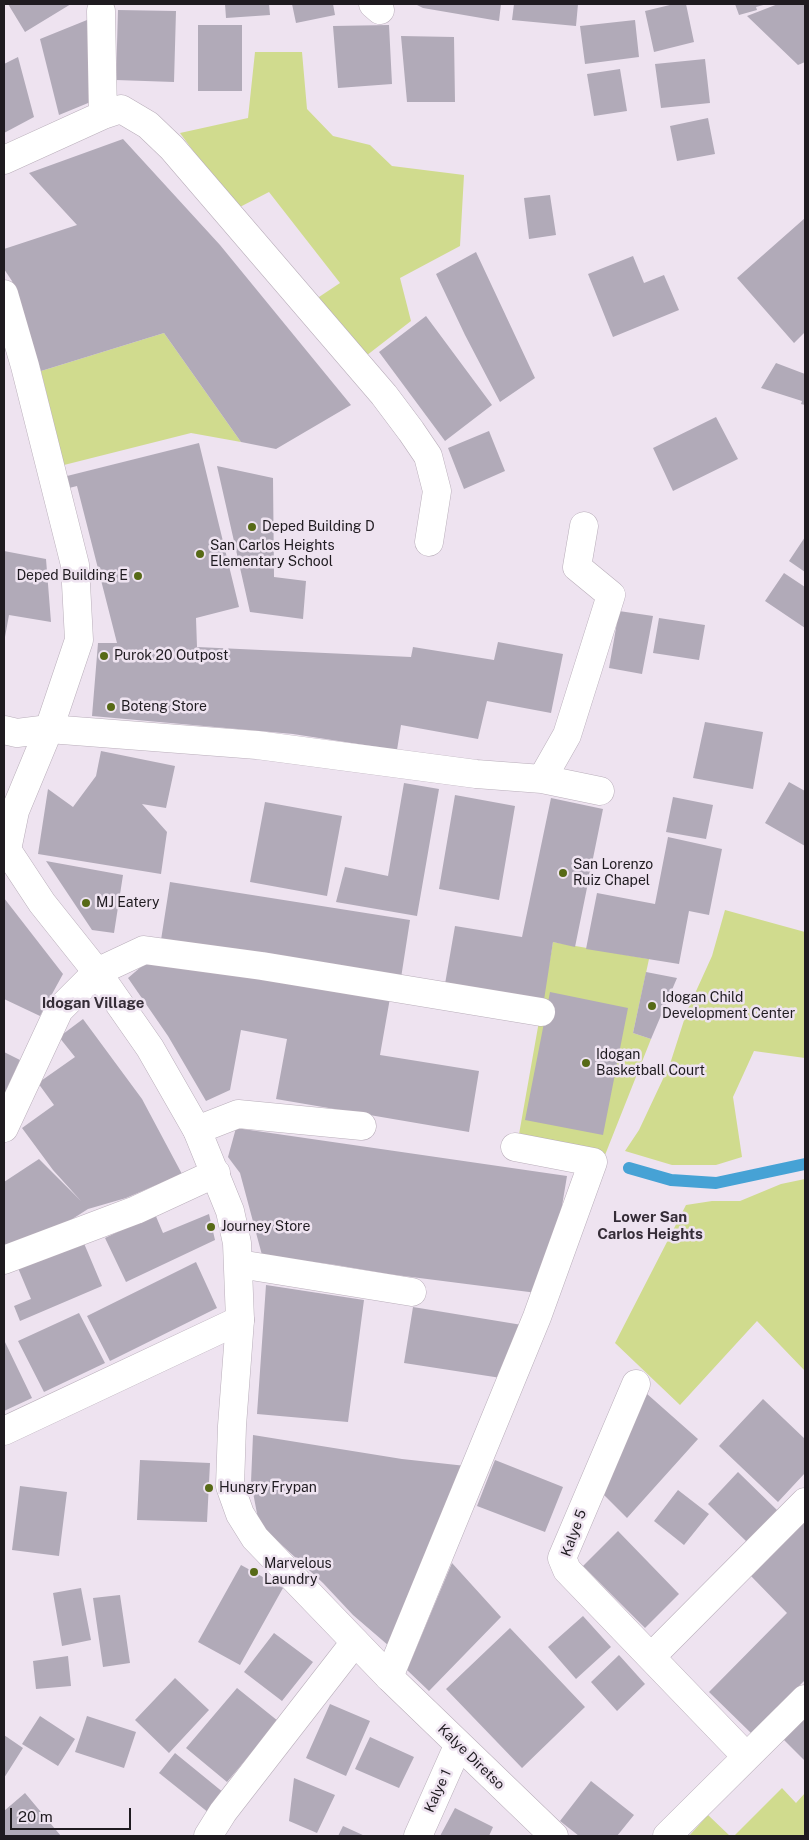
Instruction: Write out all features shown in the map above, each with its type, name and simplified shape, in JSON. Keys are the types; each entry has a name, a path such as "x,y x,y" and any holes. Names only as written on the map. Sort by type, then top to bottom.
{"street":[{"path":"101,11 103,114"},
{"path":"4,160 103,114 122,109 148,126 172,148 384,395 428,456 437,490 429,542"},
{"path":"4,294 28,375 75,565 79,640 49,729 15,811 5,850"},
{"path":"542,778 567,735 611,595 577,567 584,526"},
{"path":"4,730 17,733 49,729 257,745 476,774 542,778 600,791"},
{"name":"Kalye Diretso","path":"5,850 42,903 97,972 150,1048 197,1130 230,1211 239,1264 240,1320 230,1486 240,1514 255,1538 389,1677 458,1746 554,1836"},
{"path":"4,1128 60,1010 97,972 144,950 262,966 541,1012"},
{"path":"197,1130 238,1114 362,1126"},
{"path":"389,1677 537,1316 593,1162 515,1147"},
{"path":"4,1260 136,1210 216,1173"},
{"path":"239,1264 412,1292"},
{"path":"4,1431 240,1320"},
{"name":"Kalye 5","path":"636,1384 562,1558 567,1570 746,1756"},
{"path":"651,1657 805,1502"},
{"path":"208,1836 222,1812 355,1642"},
{"path":"667,1836 805,1699"},
{"name":"Kalye 1","path":"418,1836 458,1746"}],"green space":[{"path":"255,52 302,52 307,109 333,136 370,145 392,166 464,175 460,246 400,278 411,321 362,359 313,301 340,283 269,192 236,209 180,133 248,118"},
{"path":"164,333 241,442 191,433 64,465 41,371"},
{"path":"725,910 805,932 805,1058 754,1051 733,1097 742,1157 716,1165 672,1165 625,1151 639,1130 670,1064 687,1011 712,956"},
{"name":"Idogan Basketball Court","path":"553,942 649,959 633,1033 651,1039 605,1155 518,1140"},
{"path":"805,1179 805,1371 757,1321 680,1405 615,1343 686,1205 712,1201 740,1201 781,1184"},
{"path":"782,1788 796,1803 805,1793 805,1836 734,1836"},
{"path":"708,1815 730,1836 689,1836"}],"building":[{"path":"8,4 71,4 25,32"},
{"path":"225,4 269,4 270,15 226,18"},
{"path":"292,4 333,4 335,15 296,23"},
{"path":"415,4 501,4 499,21 423,8"},
{"path":"514,4 578,4 576,26 512,20"},
{"path":"674,4 686,4 694,42 654,52 645,11"},
{"path":"735,4 767,4 756,7 757,10 739,15"},
{"path":"778,4 805,4 805,62 798,65 747,16"},
{"path":"118,10 176,11 174,82 116,80"},
{"path":"87,20 93,101 59,115 40,39"},
{"path":"635,20 639,57 585,64 580,26"},
{"path":"198,25 242,25 242,91 198,91"},
{"path":"389,25 392,84 338,88 333,26"},
{"path":"401,36 454,37 455,102 407,102"},
{"path":"18,57 34,117 4,133 4,64"},
{"path":"705,59 710,103 661,108 655,64"},
{"path":"620,69 627,111 594,116 587,74"},
{"path":"708,118 715,154 677,161 670,126"},
{"path":"123,139 220,245 351,405 276,449 241,442 164,333 41,371 12,281 4,269 4,249 77,225 29,173"},
{"path":"550,195 556,235 529,239 524,198"},
{"path":"805,218 805,332 794,343 737,278"},
{"path":"476,252 535,378 500,402 436,274"},
{"path":"633,256 644,283 664,275 679,310 613,337 588,274"},
{"path":"426,316 492,405 445,441 379,352"},
{"path":"776,363 805,374 805,405 801,404 802,401 761,388"},
{"path":"716,417 738,459 673,491 653,448"},
{"path":"489,431 505,471 464,489 448,448"},
{"path":"199,443 239,607 196,618 197,647 411,657 413,647 494,660 498,642 563,654 551,713 487,701 478,739 401,725 397,750 293,734 92,716 98,643 117,643 77,486 65,489 63,477"},
{"name":"Deped Building D","path":"217,466 273,478 274,577 306,581 303,619 250,612"},
{"path":"805,537 805,572 789,561"},
{"path":"4,551 46,559 51,622 9,615 5,637"},
{"path":"784,573 805,587 805,628 765,601"},
{"path":"619,611 653,616 642,674 609,668"},
{"path":"659,618 705,625 699,660 653,653"},
{"path":"705,722 763,732 753,789 693,778"},
{"path":"101,751 175,766 166,808 142,804 167,832 161,874 38,854 48,789 73,807 96,776"},
{"path":"789,782 805,791 805,846 765,823"},
{"path":"404,783 439,789 417,916 336,902 345,867 388,876"},
{"path":"455,795 515,806 499,900 439,889"},
{"path":"673,797 713,805 706,839 666,832"},
{"path":"551,798 603,809 575,947 553,942 544,1000 445,984 455,926 522,937"},
{"path":"265,802 342,816 327,896 250,882"},
{"path":"668,837 722,849 709,915 689,911 679,964 586,949 597,893 655,904"},
{"path":"46,861 123,875 114,933 92,930"},
{"path":"170,882 410,920 401,978 161,940"},
{"path":"4,898 63,974 40,1016 4,999"},
{"path":"149,960 390,998 380,1055 479,1071 469,1132 276,1099 287,1039 241,1030 230,1090 206,1101 168,1036 128,978"},
{"name":"Idogan Child Development Center","path":"646,972 677,978 651,1039 633,1033"},
{"path":"550,992 628,1008 603,1135 525,1120"},
{"path":"83,1019 142,1099 182,1174 126,1198 88,1209 55,1230 4,1246 4,1182 39,1159 81,1201 53,1170 22,1128 54,1105 38,1083 75,1057 59,1037"},
{"path":"4,1052 20,1060 4,1095"},
{"path":"236,1128 567,1176 558,1230 537,1293 388,1274 262,1255 240,1173 228,1157"},
{"path":"155,1214 163,1233 209,1214 215,1240 126,1282 105,1238"},
{"path":"83,1241 102,1286 20,1321 14,1306 31,1299 18,1268"},
{"path":"196,1262 217,1308 110,1361 87,1316"},
{"path":"266,1285 364,1300 348,1422 257,1414"},
{"path":"413,1307 522,1325 501,1378 404,1363"},
{"path":"79,1313 105,1363 44,1392 18,1341"},
{"path":"4,1340 32,1398 4,1411"},
{"path":"646,1393 698,1439 627,1518 599,1490"},
{"path":"763,1399 805,1439 805,1473 778,1502 719,1446"},
{"path":"253,1435 402,1459 466,1466 389,1646 353,1615 323,1583 259,1524 251,1482"},
{"path":"140,1460 210,1463 207,1522 137,1520"},
{"path":"495,1460 563,1487 545,1532 477,1506"},
{"path":"738,1472 778,1511 747,1542 708,1504"},
{"path":"20,1486 67,1492 59,1556 12,1550"},
{"path":"678,1490 709,1514 684,1545 654,1521"},
{"path":"805,1519 805,1680 752,1734 709,1692 787,1613 750,1575"},
{"path":"618,1531 679,1594 645,1628 583,1566"},
{"path":"452,1563 501,1617 429,1691 407,1670"},
{"path":"241,1565 283,1588 240,1665 198,1642"},
{"path":"81,1588 91,1640 62,1646 53,1593"},
{"path":"120,1595 130,1663 103,1667 93,1598"},
{"path":"583,1616 611,1647 576,1679 548,1647"},
{"path":"510,1628 585,1707 522,1768 446,1689"},
{"path":"274,1633 313,1662 282,1701 244,1672"},
{"path":"619,1655 645,1684 617,1711 591,1682"},
{"path":"68,1656 71,1686 36,1689 33,1661"},
{"path":"175,1678 209,1710 169,1753 135,1720"},
{"path":"237,1688 278,1721 227,1782 186,1748"},
{"path":"330,1704 370,1721 346,1776 306,1758"},
{"path":"805,1715 805,1761 782,1738"},
{"path":"40,1716 75,1739 58,1766 22,1744"},
{"path":"87,1716 136,1732 124,1768 75,1752"},
{"path":"4,1735 23,1748 4,1778"},
{"path":"370,1737 414,1757 399,1788 355,1769"},
{"path":"175,1753 224,1793 209,1813 159,1773"},
{"path":"294,1778 335,1795 317,1833 289,1821"},
{"path":"591,1781 634,1815 617,1836 579,1836 560,1821"},
{"path":"25,1793 61,1836 4,1836 4,1811"},
{"path":"455,1808 493,1827 489,1836 440,1836"},
{"path":"343,1826 365,1836 338,1836"}],"waterway":[{"path":"629,1168 671,1180 716,1183 805,1164"}],"place":[{"name":"Deped Building D","path":"252,527"},
{"name":"San Carlos Heights Elementary School","path":"200,554"},
{"name":"Deped Building E","path":"138,576"},
{"name":"Purok 20 Outpost","path":"104,656"},
{"name":"Boteng Store","path":"111,707"},
{"name":"San Lorenzo Ruiz Chapel","path":"563,873"},
{"name":"MJ Eatery","path":"86,903"},
{"name":"Idogan Child Development Center","path":"652,1006"},
{"name":"Idogan Basketball Court","path":"586,1063"},
{"name":"Journey Store","path":"211,1227"},
{"name":"Hungry Frypan","path":"209,1488"},
{"name":"Marvelous Laundry","path":"254,1572"}],"district":[{"name":"Idogan Village","path":"93,1003"},
{"name":"Lower San Carlos Heights","path":"650,1226"}]}
